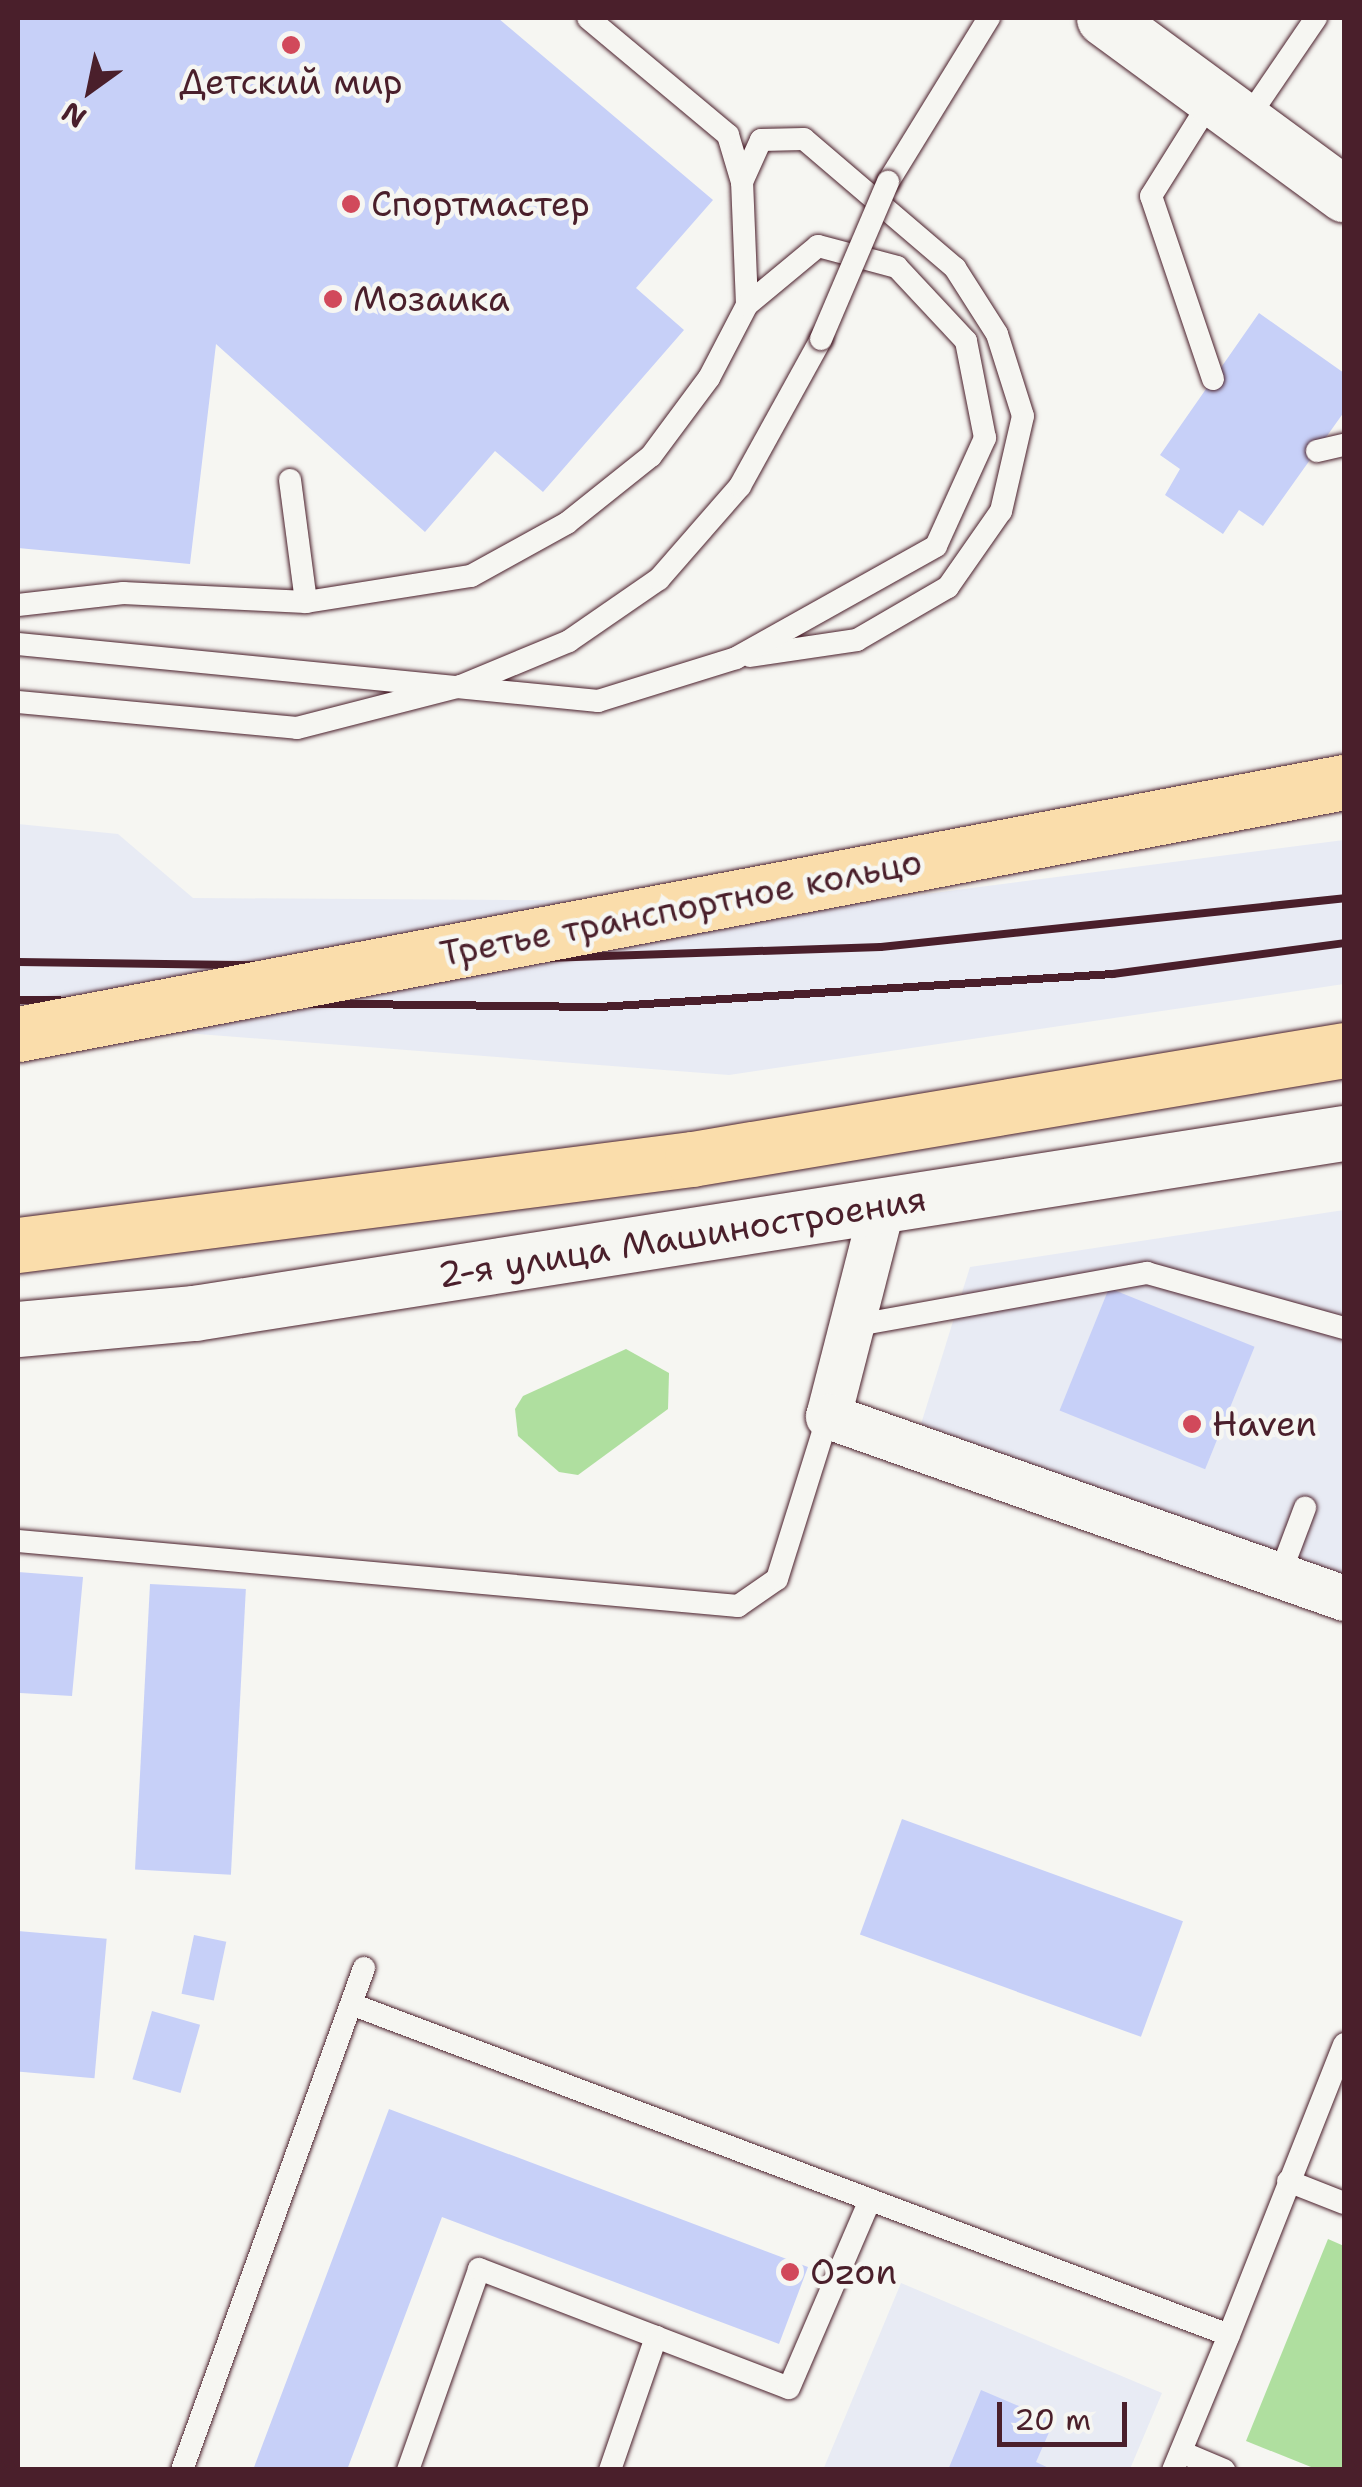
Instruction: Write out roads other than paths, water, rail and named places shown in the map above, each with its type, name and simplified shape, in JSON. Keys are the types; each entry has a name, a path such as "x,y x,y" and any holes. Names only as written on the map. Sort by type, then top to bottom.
{"main road":[{"path":"1104,18 1344,194"},
{"name":"Третье транспортное кольцо","path":"18,1034 1344,782"},
{"path":"18,1245 618,1170 1344,1050"},
{"name":"2-я улица Машиностроения","path":"18,1329 110,1322 1344,1133"},
{"path":"18,1313 110,1322"}],"street":[{"path":"882,1206 828,1416 1344,1598"}],"lane":[{"path":"588,18 728,135 742,182 747,305"},
{"path":"18,702 296,728 462,686 569,641 659,579 740,486 821,339 888,182 989,18"},
{"path":"1212,378 1151,196 1316,18"},
{"path":"18,644 598,701 736,658 858,640 948,586 1001,510 1022,416 997,334 955,268 804,139 761,140 742,182"},
{"path":"18,605 123,593 306,602 472,576 567,523 651,456 709,378 747,305 818,246 897,267 966,340 985,438 936,546 736,658"},
{"path":"1317,450 1344,445"},
{"path":"290,480 306,602"},
{"path":"852,1326 1147,1273 1344,1328"},
{"path":"18,1541 738,1606 777,1578 828,1416"},
{"path":"1280,1574 1305,1508"},
{"path":"182,2470 364,1968"},
{"path":"351,2004 1229,2335"},
{"path":"1224,2470 1177,2461 1344,2044"},
{"path":"1288,2181 1344,2203"},
{"path":"408,2470 479,2269 789,2388 870,2200"},
{"path":"610,2470 656,2337"}],"railway":[{"path":"18,962 305,966 881,947 1344,898"},
{"path":"18,1000 600,1007 1113,974 1344,943"}],"place":[{"name":"Детский мир","path":"291,45"},
{"name":"Спортмастер","path":"351,204"},
{"name":"Мозаика","path":"333,299"},
{"name":"Haven","path":"1192,1424"},
{"name":"Ozon","path":"790,2272"}]}
